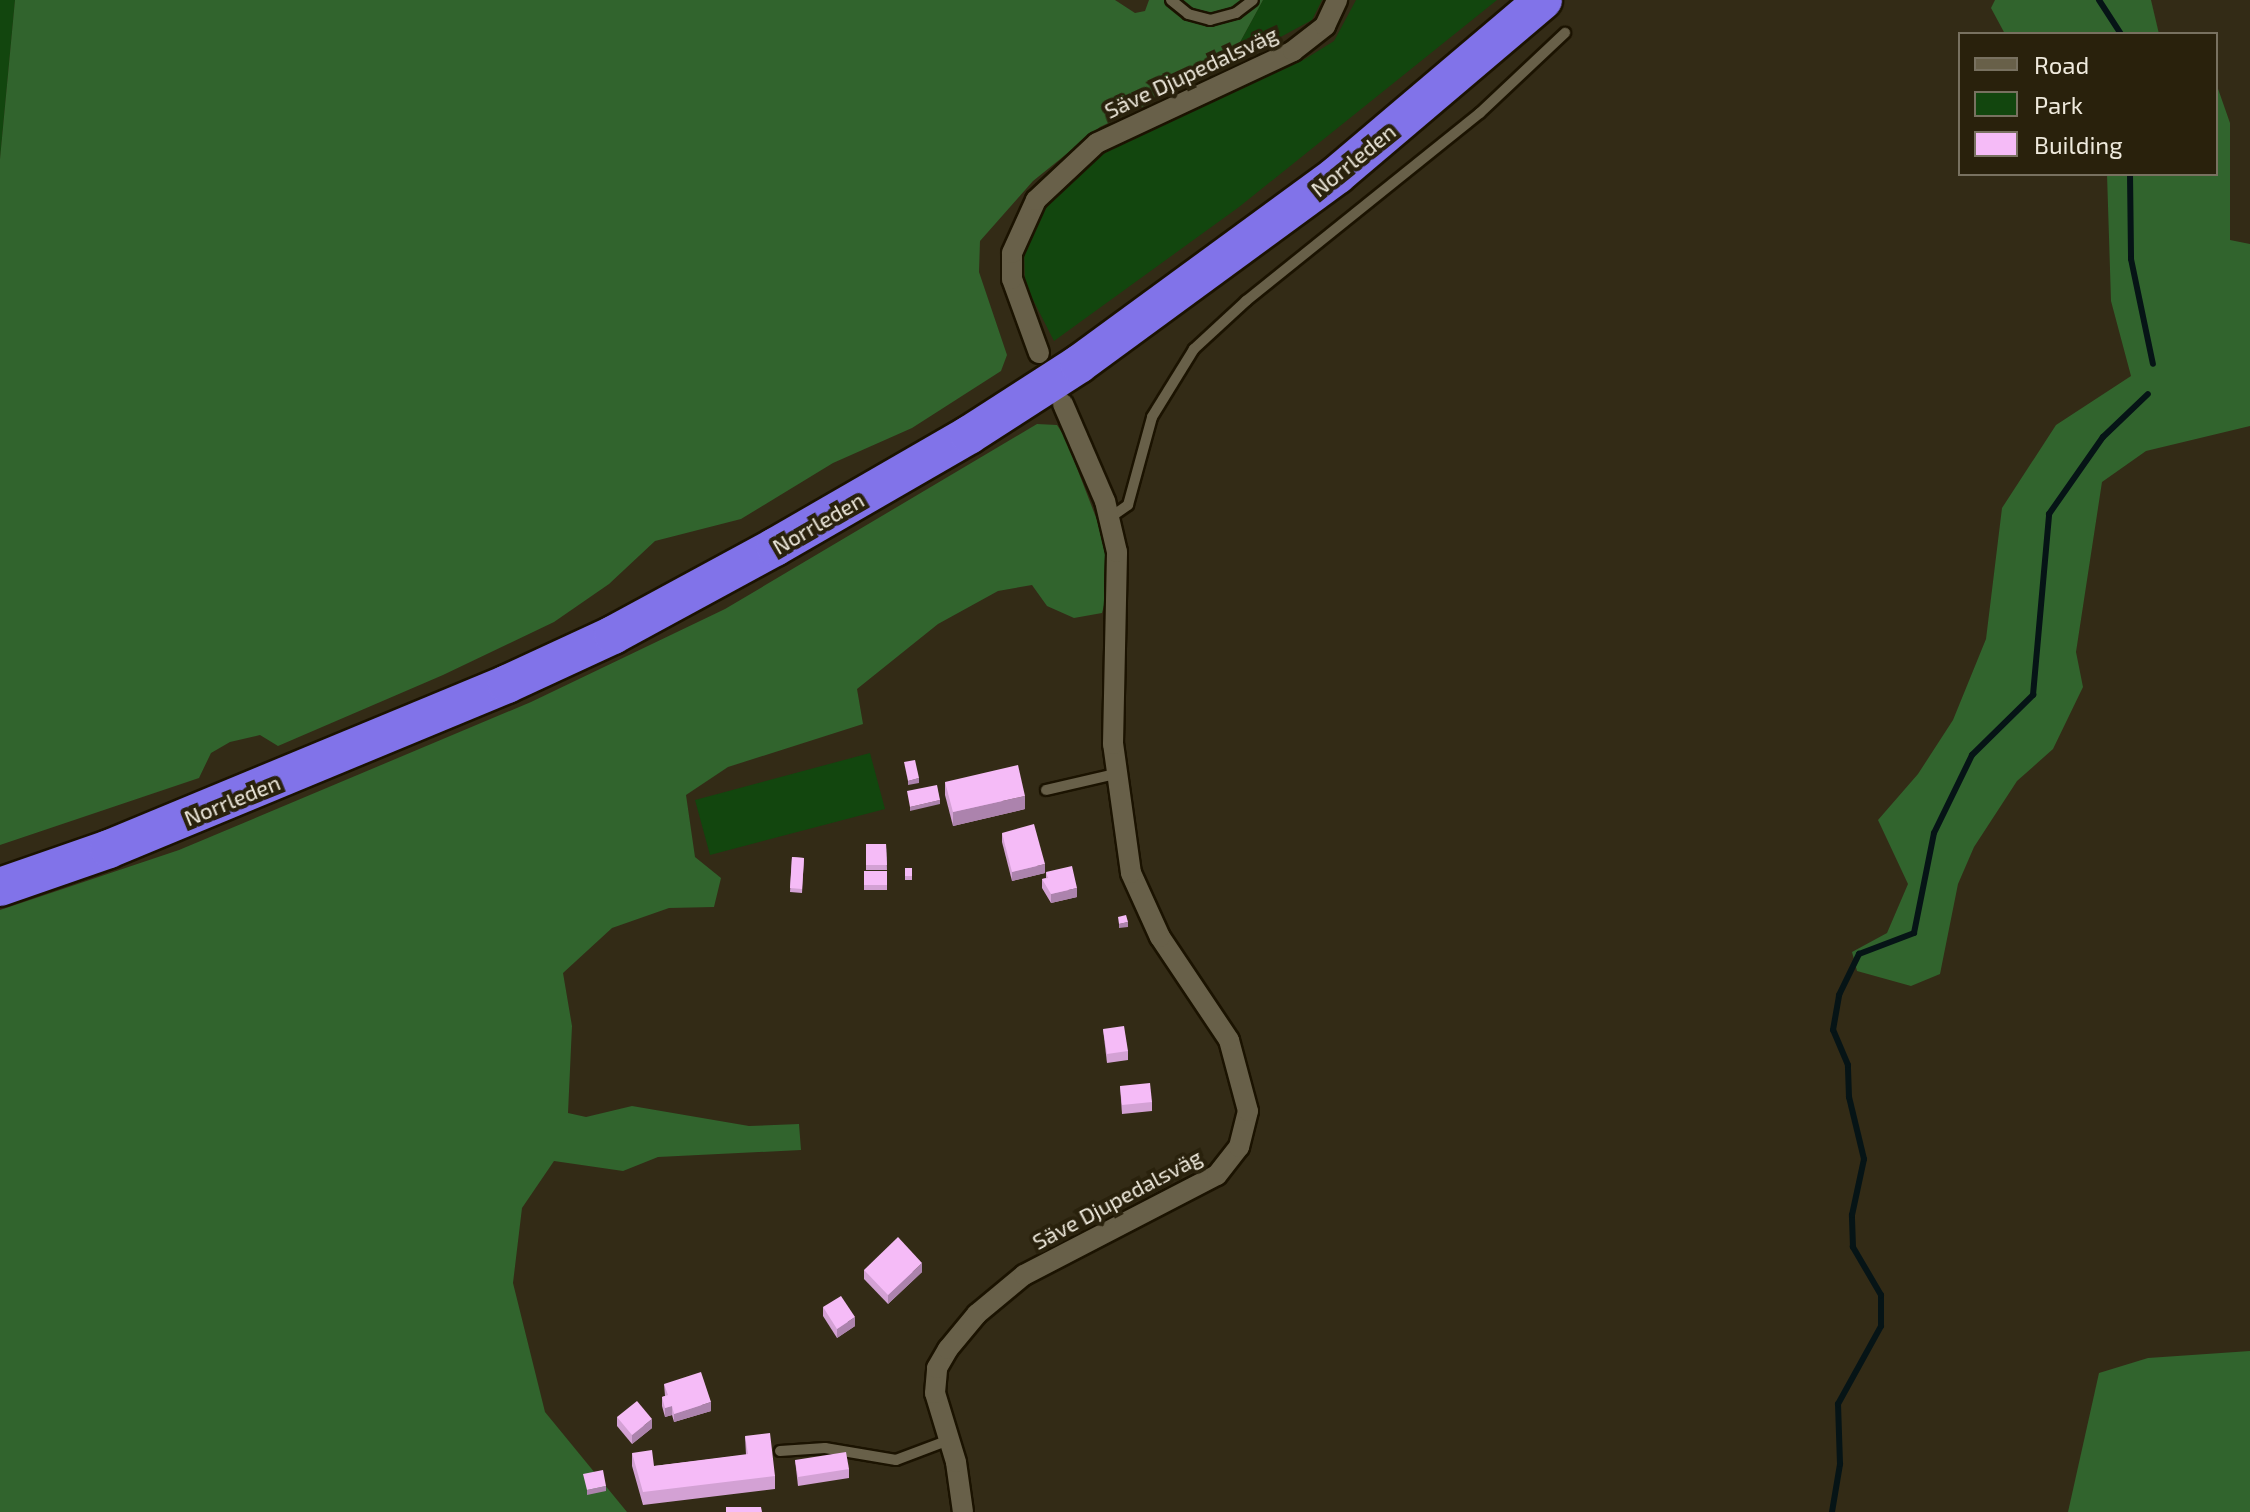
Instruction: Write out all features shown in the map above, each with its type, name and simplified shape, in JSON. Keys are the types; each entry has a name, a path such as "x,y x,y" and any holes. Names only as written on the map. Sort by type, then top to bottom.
{"highway":[{"name":"Norrleden","path":"0,887 109,849 507,684 613,635 789,539 969,435 1079,364 1337,175 1543,0"}],"street":[{"name":"Säve Djupedalsväg","path":"1039,353 1012,279 1012,253 1036,200 1108,137 1243,76 1312,39 1325,26 1337,0"},
{"name":"Säve Djupedalsväg","path":"963,1512 934,1377 966,1325 1010,1285 1051,1258 1206,1183 1233,1158 1247,1123 1246,1088 1229,1040 1142,904 1131,873 1115,774 1117,552 1111,517 1063,404"}],"lane":[{"path":"1171,0 1188,14 1210,20 1236,13 1253,0"},
{"path":"1111,517 1128,505 1152,417 1194,349 1246,301 1469,123 1565,33"},
{"path":"1046,790 1115,774"},
{"path":"780,1451 825,1448 896,1460 949,1440"}],"green space":[{"path":"0,0 15,0 0,159"},
{"path":"15,0 1115,0 1135,13 1145,11 1149,0 1263,0 1227,66 1100,127 1033,181 980,241 979,272 1007,355 1001,371 912,428 833,463 741,519 655,541 609,584 554,622 443,675 278,746 260,735 230,742 211,753 199,778 0,845 0,159"},
{"path":"1263,0 1322,0 1312,20 1227,66"},
{"path":"1356,0 1497,0 1239,207 1054,341 1025,284 1024,244 1060,185 1125,137 1305,59 1334,41"},
{"path":"1995,0 2151,0 2159,32 2004,32 1991,8"},
{"path":"2218,89 2230,123 2230,240 2250,244 2250,426 2146,451 2102,482 2076,652 2083,687 2053,749 2017,781 1974,847 1958,884 1940,974 1911,986 1857,971 1852,952 1887,933 1908,884 1878,820 1918,774 1953,720 1986,639 2002,508 2056,425 2131,376 2111,301 2107,176 2218,176"},
{"path":"1037,424 1057,425 1065,437 1107,546 1110,582 1102,613 1074,618 1047,606 1032,585 998,591 938,624 857,689 863,724 728,767 686,795 695,857 721,878 714,907 669,908 612,928 563,973 572,1026 568,1113 586,1117 632,1106 749,1126 799,1124 801,1150 658,1157 623,1171 554,1161 522,1208 513,1283 545,1412 627,1512 0,1512 0,910 179,850 531,702 725,609"},
{"path":"870,753 885,809 710,855 695,800"},
{"path":"2250,1351 2250,1512 2068,1512 2099,1373 2148,1358"}],"building":[{"path":"915,760 919,778 908,781 904,762"},
{"path":"1018,765 1025,796 953,812 945,782"},
{"path":"937,785 940,800 910,807 907,791"},
{"path":"1034,824 1045,864 1012,872 1002,833"},
{"path":"866,844 886,844 887,865 866,865"},
{"path":"792,857 804,858 802,889 790,888"},
{"path":"1072,866 1077,888 1051,894 1042,879 1048,878 1046,872"},
{"path":"905,868 912,868 912,876 905,876"},
{"path":"864,871 887,871 887,885 864,885"},
{"path":"1126,915 1128,922 1119,924 1118,917"},
{"path":"1124,1026 1128,1051 1107,1054 1103,1029"},
{"path":"1150,1083 1152,1102 1122,1105 1120,1086"},
{"path":"898,1237 922,1263 888,1295 864,1270"},
{"path":"841,1296 855,1317 837,1329 823,1307"},
{"path":"701,1372 711,1402 674,1414 672,1406 665,1408 662,1397 668,1395 664,1384"},
{"path":"637,1401 652,1419 632,1435 617,1417"},
{"path":"770,1433 775,1476 643,1492 632,1453 652,1450 654,1466 748,1454 745,1436"},
{"path":"846,1452 849,1469 798,1477 795,1460"},
{"path":"603,1470 606,1486 587,1490 583,1474"},
{"path":"726,1507 761,1507 762,1512 726,1512"}],"waterway":[{"path":"2099,0 2120,32"},
{"path":"2130,176 2131,259 2153,364"},
{"path":"1832,1512 1840,1464 1838,1404 1881,1326 1881,1295 1853,1247 1852,1215 1864,1159 1849,1097 1848,1065 1833,1030 1839,995 1859,954 1914,933 1934,833 1972,755 2033,695 2049,514 2103,437 2148,394"}]}
